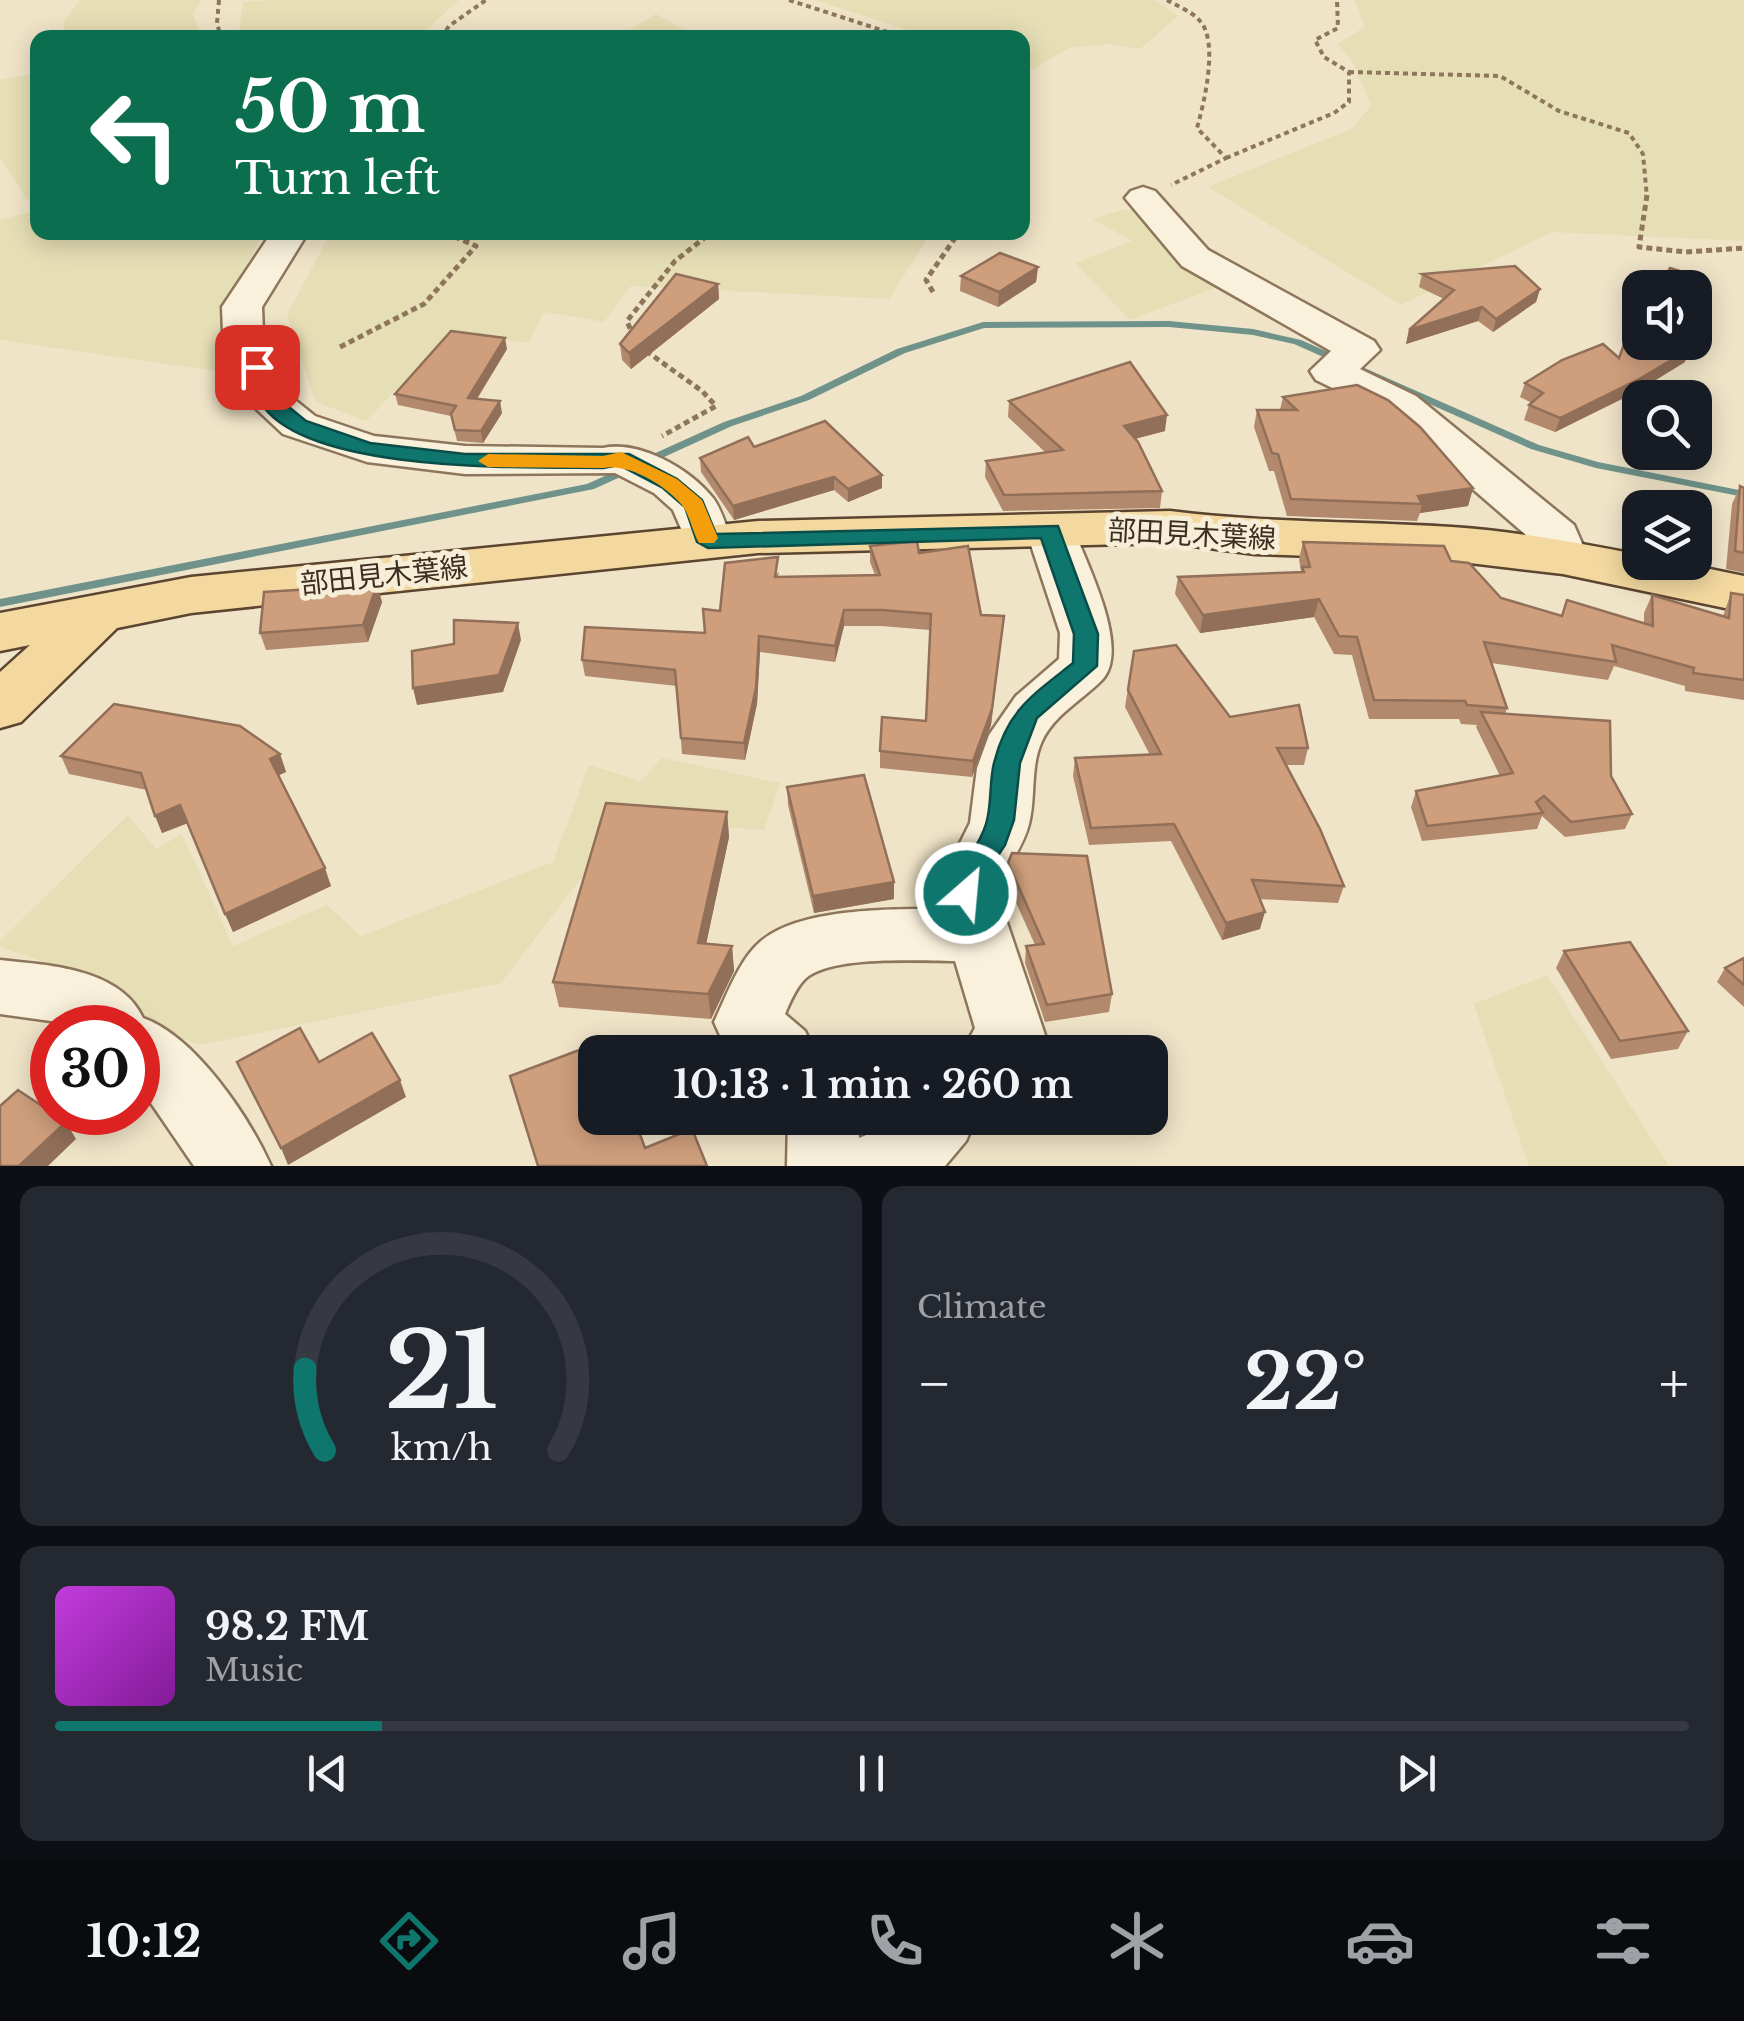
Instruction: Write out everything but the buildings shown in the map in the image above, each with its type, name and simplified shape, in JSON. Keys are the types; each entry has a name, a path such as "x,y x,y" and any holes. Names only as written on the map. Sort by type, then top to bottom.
{"main road":[{"name":"部田見木葉線","path":"0,632 191,595 708,542 1170,527 1255,538 1453,544 1563,557 1744,594"},
{"path":"0,708 100,612"}],"street":[{"path":"1143,198 1195,258 1358,350 1331,372 1401,404 1557,536 1563,557"},
{"path":"285,240 242,307 243,332 270,402 299,426 367,449 465,460 634,465 670,484 694,505 708,542"},
{"path":"1010,1035 966,893 971,874 992,845 1000,820 1007,763 1027,713 1085,666 1086,634 1050,530"},
{"path":"763,1035 748,1022 784,958 881,934 980,935"},
{"path":"0,986 72,996 84,1005"},
{"path":"160,1060 234,1166"},
{"path":"822,1166 823,1135"},
{"path":"876,1166 915,1148 926,1135"}],"path":[{"path":"218,0 219,30"},
{"path":"446,30 486,0"},
{"path":"789,0 881,30"},
{"path":"1167,0 1200,20 1210,38 1205,100 1197,128 1226,158"},
{"path":"1337,0 1338,28 1315,40 1324,57 1349,72 1432,76 1477,72 1500,76 1558,111 1629,133 1644,154 1646,172 1647,206 1640,247 1686,252 1744,248"},
{"path":"1143,198 1334,113 1349,102 1349,72"},
{"path":"340,346 424,304 476,246 462,240"},
{"path":"634,465 716,406 702,391 657,362 634,339 627,321 675,262 702,240"},
{"path":"933,292 926,280 953,240"}],"shaded area":[{"path":"80,0 202,0 193,14 199,30 63,30 64,22"},
{"path":"459,0 426,30 239,30 243,2"},
{"path":"815,0 1155,0 1178,16 1140,49 1109,44 1069,48 1030,71 1030,30 907,30"},
{"path":"1355,0 1744,0 1744,241 1552,232 1401,305 1208,187 1351,129 1371,106 1352,60 1337,44 1365,27"},
{"path":"656,14 685,30 630,30"},
{"path":"30,74 30,203 0,158 0,80"},
{"path":"1122,210 1139,210 1223,285 1130,320 1075,263 1132,241 1093,219"},
{"path":"30,212 30,240 259,240 230,299 229,373 0,340 0,220"},
{"path":"327,240 925,243 889,299 631,286 604,322 544,312 529,343 450,333 366,421 316,402 287,315"},
{"path":"662,758 780,783 764,830 610,820 586,872 501,983 201,1045 160,1032 160,1005 115,1005 93,979 0,947 0,941 128,815 156,849 182,834 233,946 327,905 361,936 553,862 589,765 641,781"},
{"path":"1547,975 1669,1166 1529,1166 1474,1004"}],"waterway":[{"path":"0,603 590,487 728,424 805,398 901,351 983,325 1169,324 1253,332 1297,342 1535,447 1596,465 1744,494"}],"slow traffic":[{"path":"488,461 603,462 621,458 670,484 694,505 707,538"}],"route":[{"path":"257,367 270,402 299,426 367,449 465,460 603,462 621,458 670,484 694,505 708,542 1050,530 1086,634 1085,666 1027,713 1007,763 1000,820 992,845 971,874 966,893"}]}
